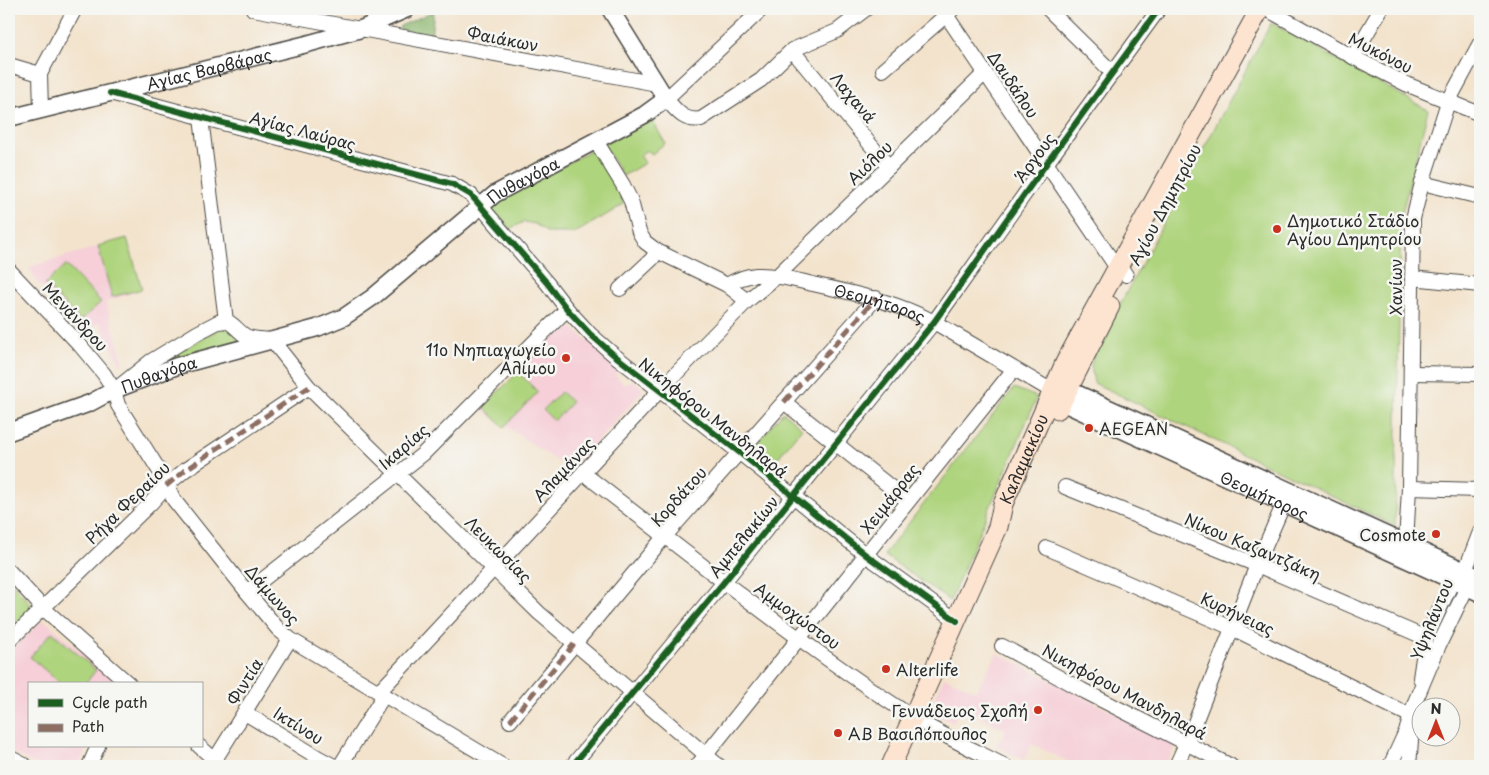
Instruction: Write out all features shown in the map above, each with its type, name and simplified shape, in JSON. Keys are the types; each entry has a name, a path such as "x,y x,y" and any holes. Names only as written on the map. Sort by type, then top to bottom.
{"main road":[{"name":"Αγίου Δημητρίου","path":"1060,394 1123,270 1267,10"},
{"name":"Καλαμακίου","path":"892,766 998,527 1021,495 1060,394"}],"street":[{"path":"41,110 40,74 75,9"},
{"name":"Φαιάκων","path":"253,9 657,84"},
{"name":"Αγίας Βαρβάρας","path":"9,118 307,44 361,29 407,9"},
{"path":"610,9 666,99 682,116 691,120 701,119 761,80 792,50 837,31 866,9"},
{"path":"666,99 762,9"},
{"path":"1048,9 1113,73"},
{"path":"1353,57 1381,9"},
{"name":"Άργους","path":"934,322 1157,10"},
{"name":"Μυκόνου","path":"1267,10 1406,84 1480,114"},
{"path":"883,70 947,11"},
{"name":"Δαιδάλου","path":"947,11 1046,164 1113,262 1123,270"},
{"name":"Χανίων","path":"1406,544 1409,488 1414,219 1422,183 1448,102 1480,43"},
{"name":"Λαχανά","path":"792,50 889,167"},
{"path":"9,65 40,74"},
{"name":"Αιόλου","path":"777,276 986,73"},
{"name":"Αγίας Λαύρας","path":"110,93 452,184 472,195 480,207"},
{"name":"Πυθαγόρα","path":"9,432 90,403 114,390 177,366 317,328 344,317 373,297 495,194 644,115 666,99"},
{"path":"202,118 226,321 251,338 272,340"},
{"path":"596,141 631,201 639,232 645,242 657,251 727,285 747,300"},
{"path":"1422,183 1480,198"},
{"name":"Νικηφόρου Μανδηλαρά","path":"480,207 566,309 614,356 740,453 866,555 956,621"},
{"path":"620,289 652,259 657,251"},
{"name":"Μενάνδρου","path":"9,270 79,344 104,374 114,390"},
{"name":"Θεομήτορος","path":"727,285 741,277 758,275 777,276 876,298 902,306 934,322 1060,394 1284,504 1469,582"},
{"name":"Αλαμάνας","path":"340,766 381,693 660,390 747,300 777,276"},
{"path":"1412,278 1480,285"},
{"name":"Κορδάτου","path":"510,721 665,536 876,298"},
{"name":"Ικαρίας","path":"247,592 399,474 436,442 566,309"},
{"name":"Πυθαγόρα","path":"114,390 151,360 218,322 226,321"},
{"name":"Αμπελακίων","path":"572,766 724,582 934,322"},
{"name":"Λευκωσίας","path":"272,340 309,387 494,569 574,644 632,692 702,761 719,766"},
{"name":"Χειμάρρας","path":"702,761 1014,369"},
{"path":"1411,373 1480,374"},
{"name":"Ρήγα Φεραίου","path":"9,641 151,503 166,486 185,470 309,387"},
{"name":"Δάμωνος","path":"114,390 118,404 162,475 174,500 278,628 290,639 503,766"},
{"name":"Θεομήτορος","path":"1060,394 1406,544 1469,582"},
{"path":"784,402 908,501"},
{"name":"Αμμοχώστου","path":"584,473 799,638 913,717 1005,766"},
{"name":"Νίκου Καζαντζάκη","path":"1065,487 1426,638"},
{"path":"1409,488 1480,490"},
{"path":"1176,766 1256,566 1284,504"},
{"path":"1469,582 1480,532"},
{"name":"Κυρήνειας","path":"1047,548 1232,628 1409,722"},
{"path":"9,571 43,608 127,682"},
{"name":"Υψηλάντου","path":"1416,698 1426,638 1469,582"},
{"name":"Υψηλάντου","path":"1417,698 1469,582"},
{"name":"Φιντία","path":"213,763 290,639"},
{"name":"Νικηφόρου Μανδηλαρά","path":"1002,646 1082,690 1231,766"},
{"name":"Ικτίνου","path":"245,712 316,762 334,766"},
{"name":"Υψηλάντου","path":"1390,766 1412,712"},
{"path":"1409,722 1411,741 1409,766"},
{"path":"89,766 97,748"},
{"path":"201,748 213,763"},
{"path":"9,757 26,766"}],"shaded area":[{"path":"127,238 142,289 106,302 123,363 121,365 99,322 86,331 36,281 29,267"},
{"path":"565,325 573,328 620,369 615,375 624,384 634,380 643,391 576,465 568,467 570,470 481,409 536,354 540,354 541,348"},
{"path":"42,621 45,621 117,682 28,682 28,748 87,748 78,766 38,766 9,751 9,653"},
{"name":"Γεννάδειος Σχολή","path":"997,653 1176,744 1165,766 1077,766 1032,744 1024,760 995,746 1001,740 1006,730 984,718 961,707 953,723 929,711 944,677 976,691"}],"green space":[{"path":"434,11 431,37 399,29 400,26"},
{"path":"1271,23 1428,110 1401,217 1395,526 1094,383 1091,366 1097,345"},
{"path":"651,118 665,143 652,154 647,150 640,155 645,163 623,176 603,144"},
{"path":"593,149 624,198 622,205 613,211 575,233 548,233 535,224 524,222 507,230 491,209 504,199"},
{"path":"127,238 142,289 112,297 98,246"},
{"path":"66,265 101,302 80,321 45,284"},
{"path":"224,326 244,338 242,342 175,358 173,355"},
{"path":"518,372 538,392 504,427 483,407"},
{"path":"1014,388 1037,397 950,601 884,555"},
{"path":"561,392 572,402 554,421 543,410"},
{"path":"783,412 802,428 773,464 753,448"},
{"path":"9,580 30,603 31,608 9,632"},
{"path":"52,632 96,670 87,682 59,682 30,657"}],"marked path":[{"path":"784,402 876,298"},
{"path":"166,486 185,470 309,387"},
{"path":"510,721 574,644"}],"cycle path":[{"path":"572,766 724,582 934,322 1159,9"},
{"path":"110,93 452,184 471,195 590,334 866,555 957,621"}],"place":[{"name":"Δημοτικό Στάδιο Αγίου Δημητρίου","path":"1277,229"},
{"name":"11ο Νηπιαγωγείο Αλίμου","path":"566,358"},
{"name":"AEGEAN","path":"1089,428"},
{"name":"Cosmote","path":"1436,534"},
{"name":"Alterlife","path":"886,669"},
{"name":"Γεννάδειος Σχολή","path":"1038,710"},
{"name":"ΑΒ Βασιλόπουλος","path":"838,733"}]}
